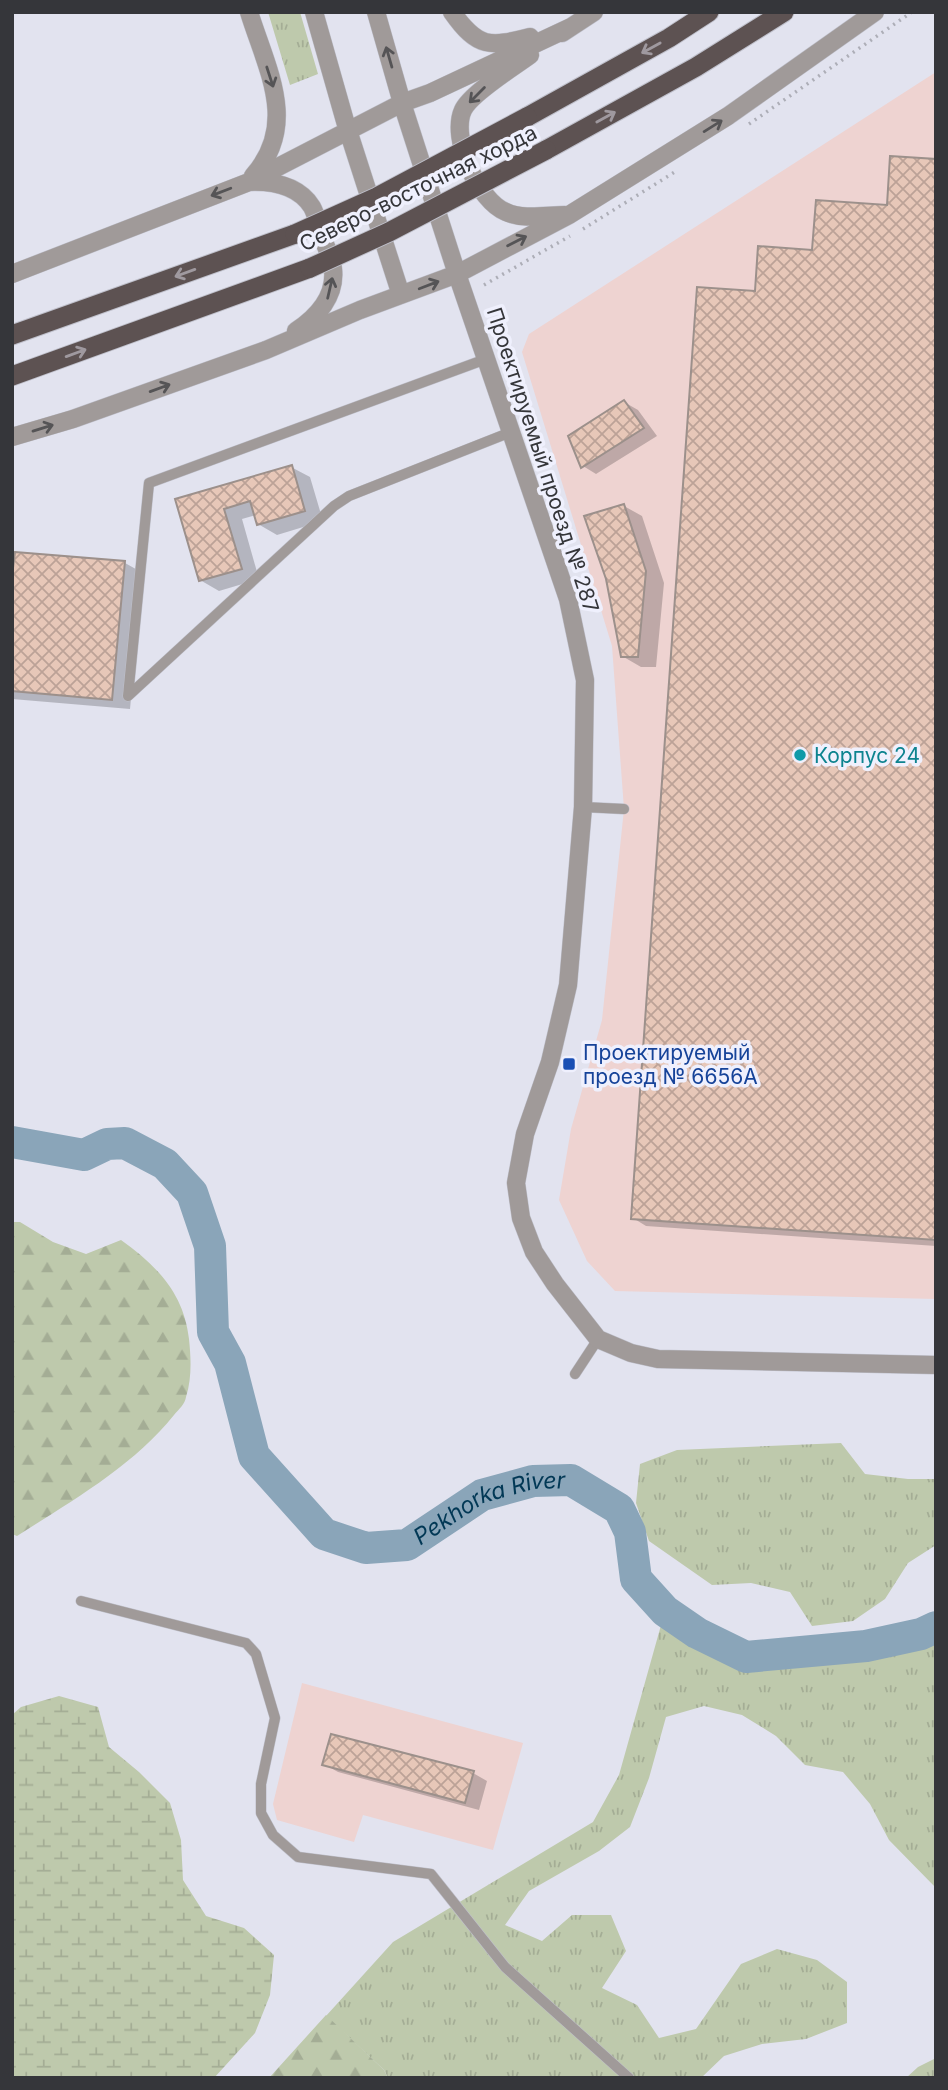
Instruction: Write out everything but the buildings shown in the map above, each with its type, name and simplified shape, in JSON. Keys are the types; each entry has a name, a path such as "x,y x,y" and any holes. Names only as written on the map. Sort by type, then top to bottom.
{"highway":[{"name":"Северо-восточная хорда","path":"12,335 295,234 377,197 669,38 709,12"},
{"name":"Северо-восточная хорда","path":"12,376 310,268 389,232 696,67 784,12"}],"street":[{"path":"249,12 278,103 278,127 270,154 249,182"},
{"path":"314,12 348,130 401,295"},
{"name":"Проектируемый проезд № 287","path":"376,12 457,274 568,599 585,680 583,807 568,985 550,1062 524,1134 516,1183 521,1218 534,1252 598,1339 631,1353 658,1359 936,1365"},
{"path":"452,12 482,43 500,44 571,27"},
{"path":"569,215 517,215 505,212 493,204 482,193 461,144 459,131 463,109 486,86 594,12"},
{"path":"12,437 73,419 266,350 457,274 569,215 728,116 875,12"},
{"path":"12,274 249,182 402,103 430,93 571,27"},
{"path":"249,182 283,184 312,207 333,267 333,284 327,301 308,323 266,350"}],"lane":[{"path":"486,359 149,483 128,696 334,506 349,496 511,432"},
{"path":"583,807 624,809"},
{"path":"575,1374 598,1339"},
{"path":"81,1601 246,1643 256,1654 275,1718 261,1784 261,1813 273,1835 298,1857 432,1874 505,1967 629,2078"}],"shaded area":[{"name":"Корпус 24","path":"936,72 936,1299 615,1291 587,1261 559,1200 571,1129 602,1020 624,809 612,646 522,352 529,334"},
{"path":"302,1683 523,1743 493,1850 363,1815 354,1842 277,1820 273,1804"}],"green space":[{"path":"268,12 300,12 318,74 290,85"},
{"path":"12,1222 20,1222 53,1242 86,1254 121,1240 134,1250 157,1270 175,1294 186,1323 191,1361 184,1402 157,1434 101,1482 17,1536 12,1534"},
{"path":"841,1443 865,1474 936,1479 936,1545 908,1563 885,1599 853,1621 812,1626 790,1592 751,1583 712,1585 649,1541 636,1503 640,1464 677,1450"},
{"path":"665,1611 697,1633 746,1657 866,1646 921,1634 936,1627 936,1888 889,1840 870,1804 843,1772 805,1765 776,1736 742,1715 704,1706 666,1717 649,1778 630,1827 599,1851 529,1891 505,1925 542,1941 572,1915 611,1915 626,1951 602,1988 637,2005 659,2038 696,2029 741,1964 777,1949 817,1960 847,1982 847,2023 806,2039 762,2044 724,2056 701,2078 388,2078 384,2070 326,2016 393,1942 593,1822 619,1775"},
{"path":"59,1696 98,1707 109,1747 170,1803 181,1840 183,1880 206,1916 244,1928 274,1955 270,1995 255,2033 214,2078 12,2078 12,1715 21,1707"},
{"path":"326,2015 384,2070 388,2078 269,2078"},
{"path":"936,2058 936,2078 906,2078 918,2067"}],"waterway":[{"name":"Pekhorka River","path":"12,1142 84,1155 107,1144 125,1143 165,1164 192,1193 210,1246 213,1332 230,1363 254,1456 324,1534 366,1548 407,1545 482,1495 533,1481 571,1480 619,1509 630,1532 636,1579 665,1611 697,1633 746,1657 866,1646 921,1634 936,1627"}],"place":[{"name":"Корпус 24","path":"800,755"},
{"name":"Проектируемый проезд № 6656А","path":"569,1064"}]}
